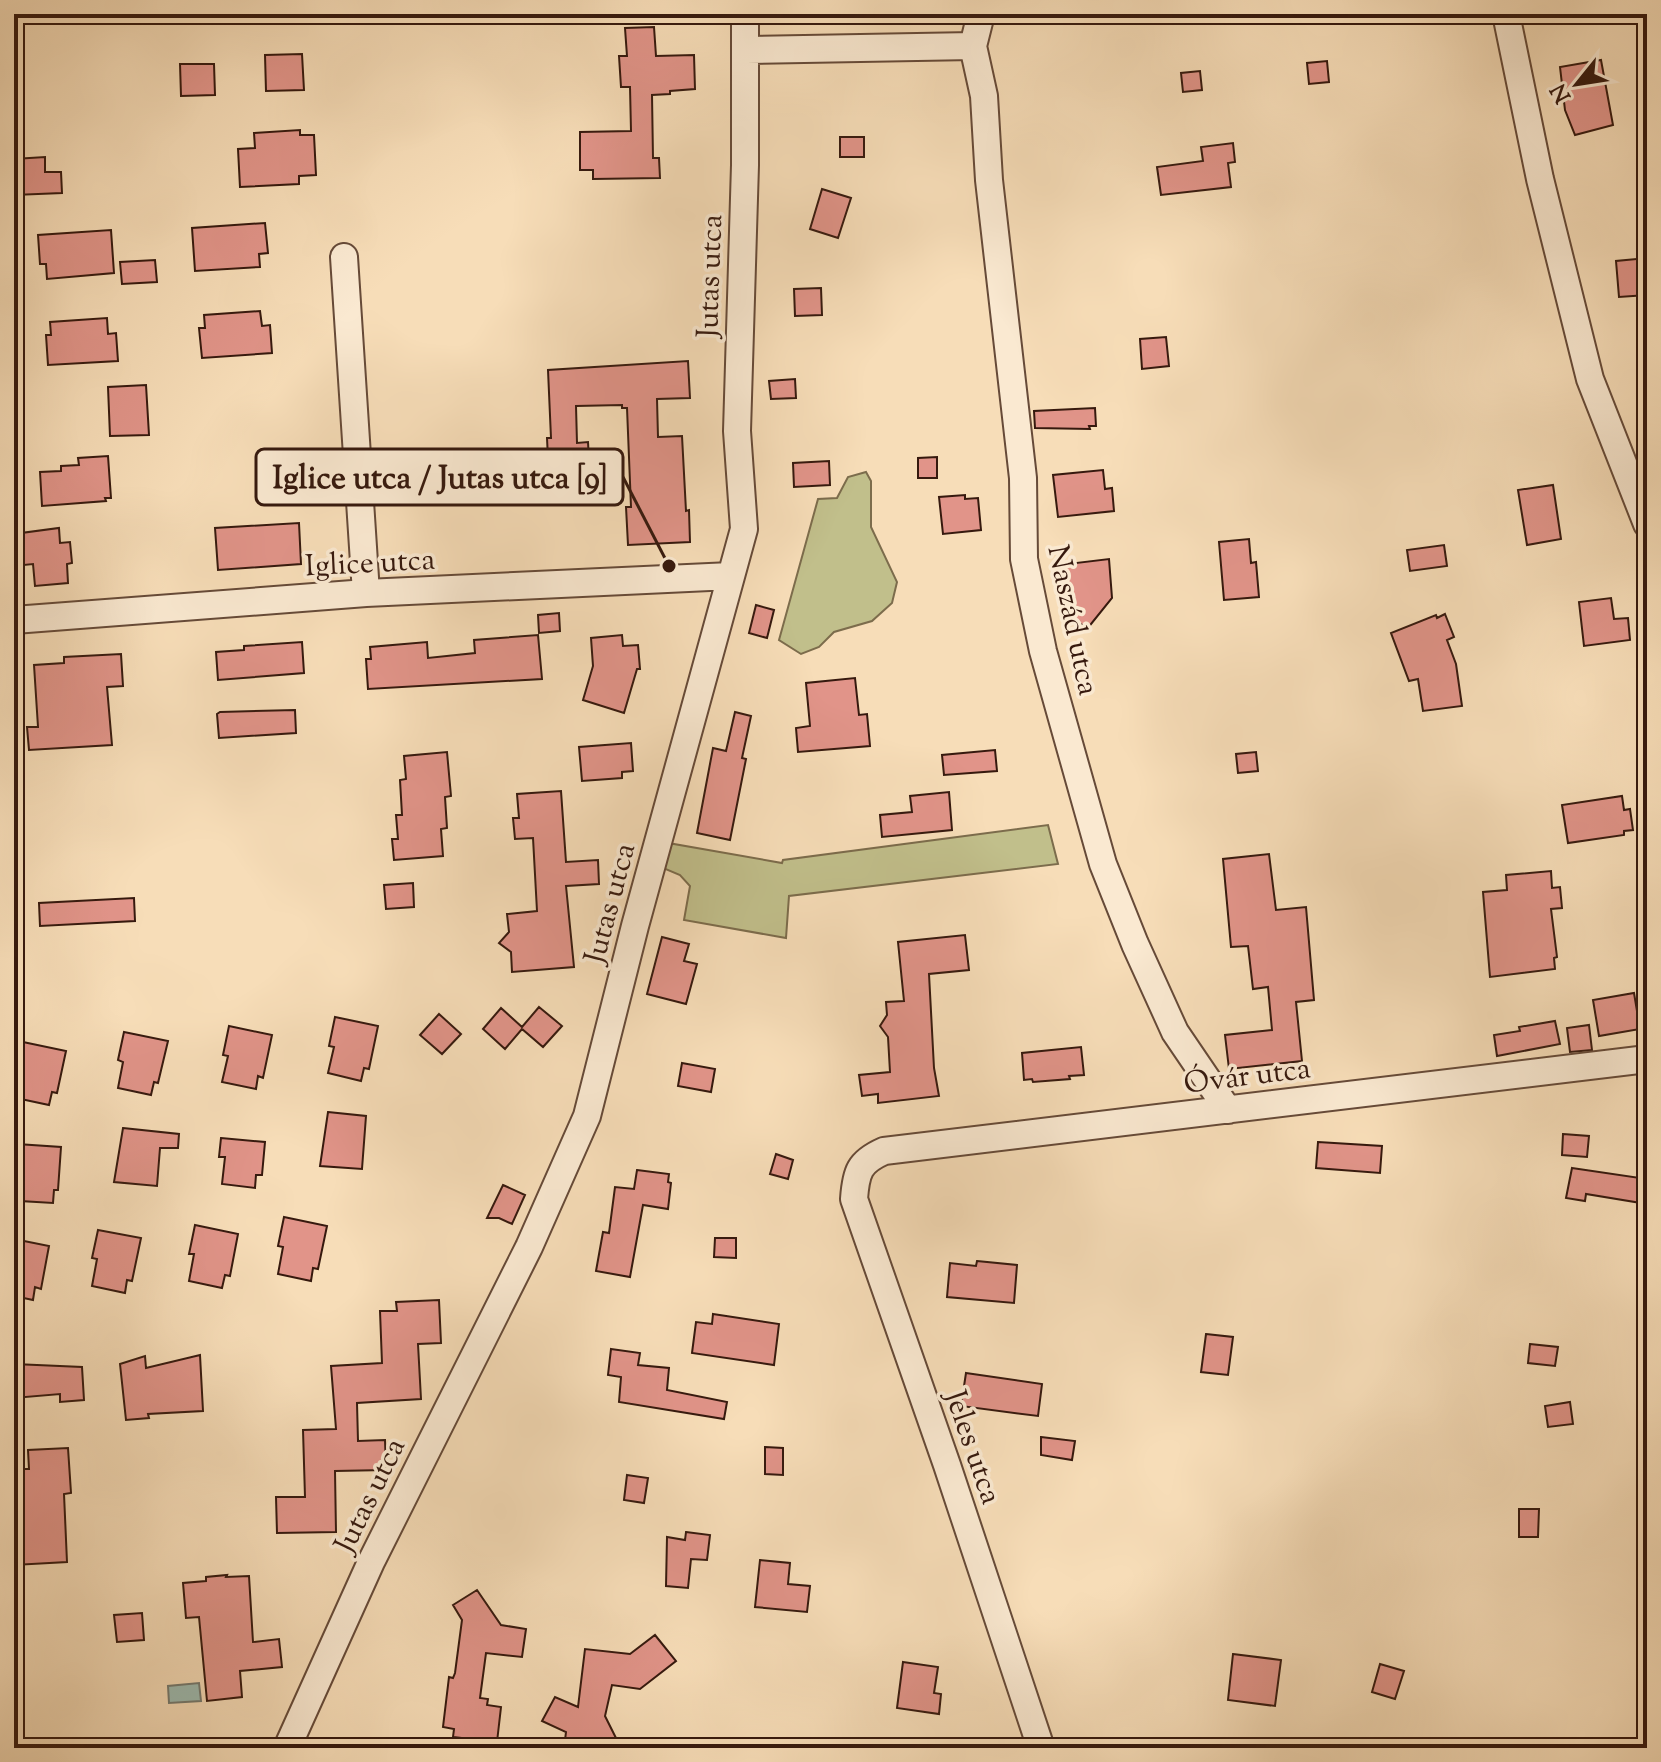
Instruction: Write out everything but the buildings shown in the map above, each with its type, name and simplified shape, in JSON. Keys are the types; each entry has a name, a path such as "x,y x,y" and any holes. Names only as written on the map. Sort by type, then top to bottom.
{"street":[{"name":"Jutas utca","path":"287,1748 371,1562 529,1247 587,1116 635,926 744,529 737,418 745,165 745,14"},
{"name":"Naszád utca","path":"981,14 973,46 984,96 989,180 1023,478 1024,559 1043,651 1103,864 1126,923 1175,1032 1228,1110"},
{"path":"1506,14 1540,179 1590,379 1647,524"},
{"path":"746,50 973,46"},
{"path":"344,257 366,593"},
{"name":"Iglice utca","path":"14,620 366,593 731,576"},
{"name":"Óvár utca","path":"860,1168 868,1158 884,1151 1647,1059"},
{"name":"Jeles utca","path":"860,1168 855,1180 854,1199 1041,1748"}],"shaded area":[{"path":"866,472 871,481 871,527 897,582 892,603 872,621 834,632 819,647 801,654 779,640 818,499 837,498 848,477"},
{"path":"1048,825 1058,864 789,896 786,938 684,920 690,886 680,875 663,868 668,843 782,863 783,860"}],"water":[{"path":"199,1683 201,1701 169,1703 168,1686"}],"place":[{"name":"Iglice utca / Jutas utca [9]","path":"669,566"}]}
